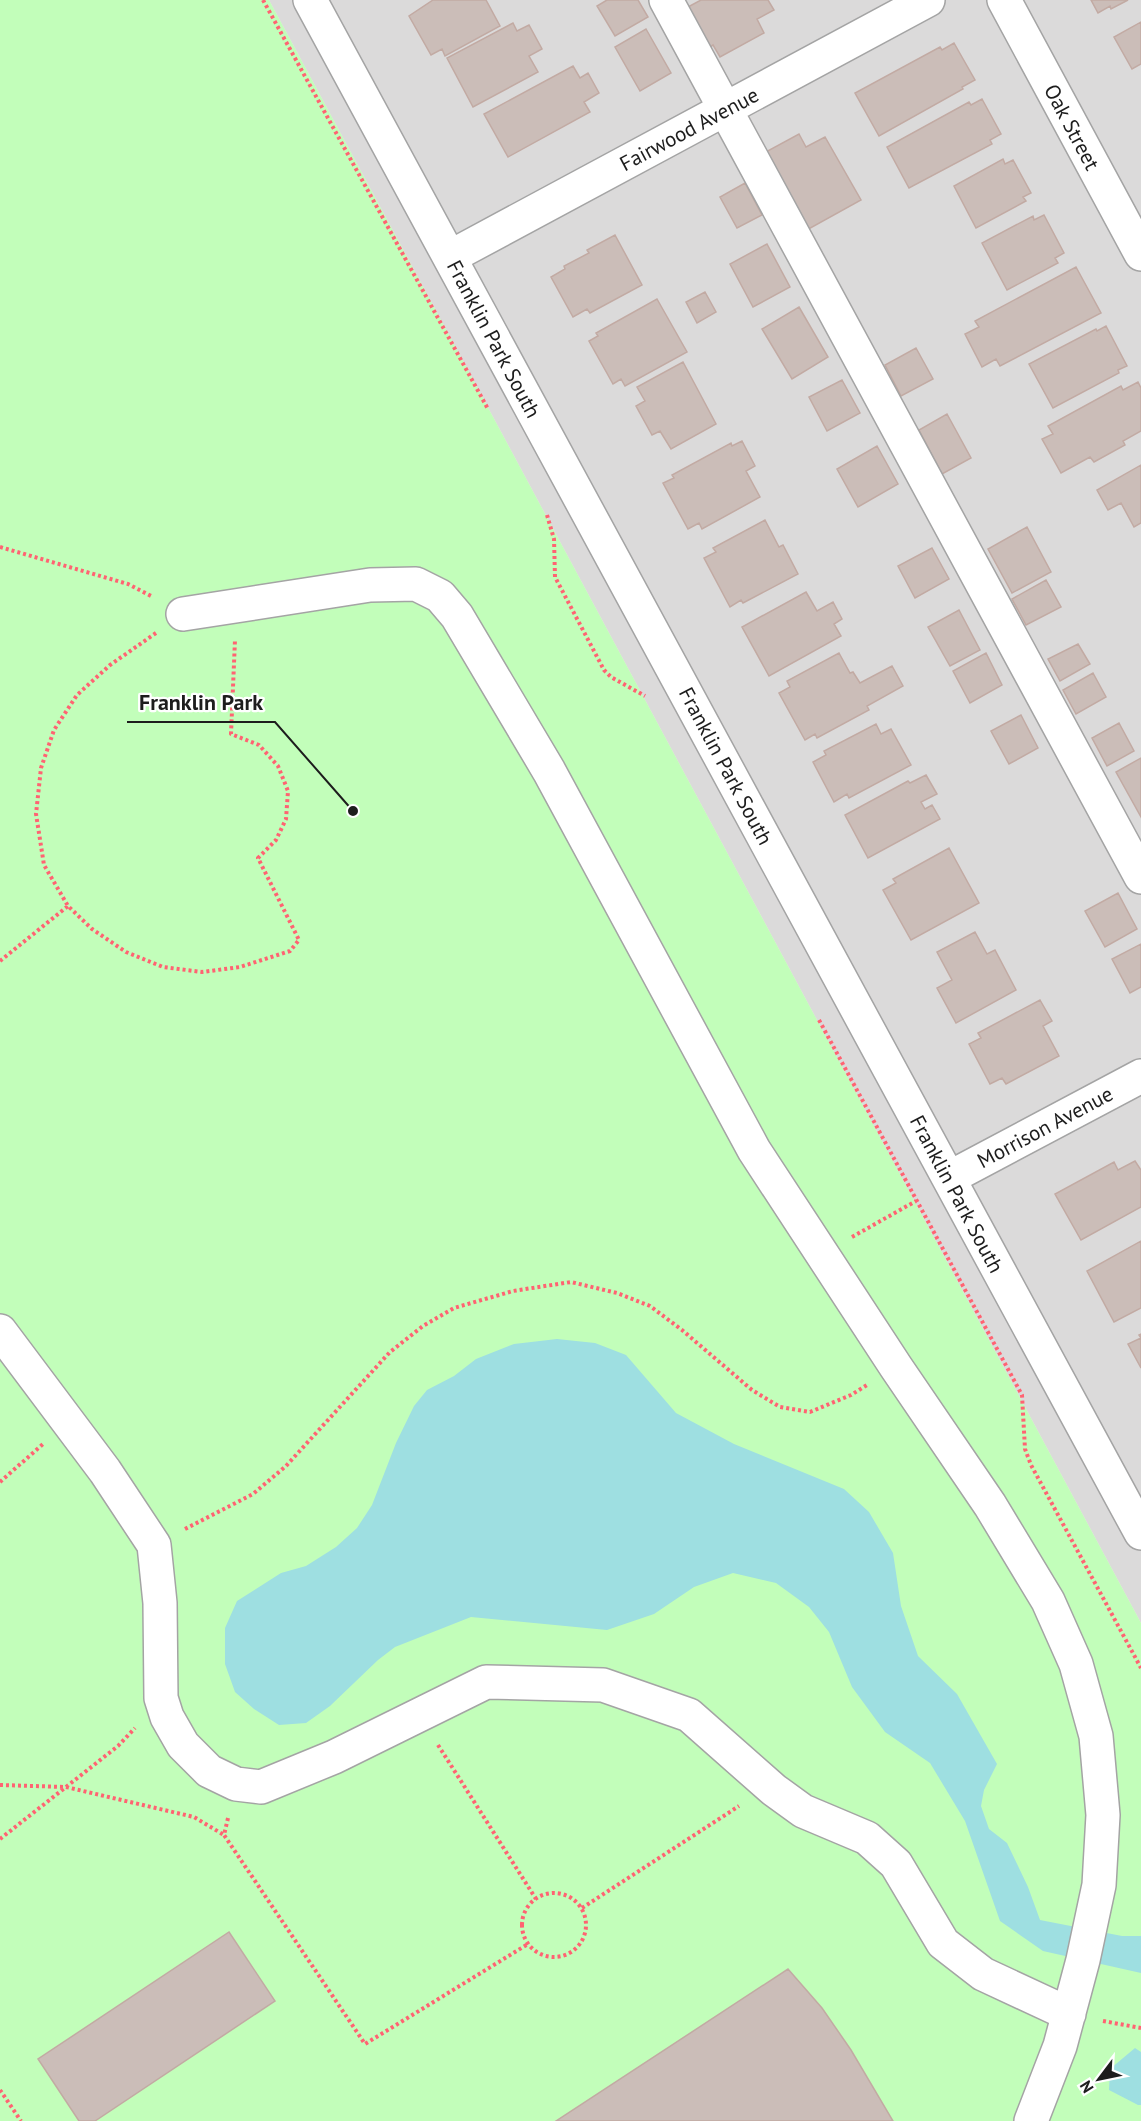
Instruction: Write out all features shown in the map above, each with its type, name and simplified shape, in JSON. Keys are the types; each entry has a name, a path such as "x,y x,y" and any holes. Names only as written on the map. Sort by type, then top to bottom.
{"street":[{"name":"Franklin Park South","path":"310,0 1141,1533"},
{"path":"666,0 1141,877"},
{"name":"Fairwood Avenue","path":"450,257 928,0"},
{"name":"Oak Street","path":"1004,0 1141,254"},
{"path":"183,614 370,585 416,584 440,596 457,616 549,771 754,1150 996,1514 1048,1601 1076,1664 1096,1736 1103,1815 1099,1885 1087,1945 1060,2046 1031,2121"},
{"name":"Morrison Avenue","path":"949,1178 1141,1076"},
{"path":"0,1331 105,1471 154,1545 160,1603 161,1698 167,1717 183,1745 209,1771 236,1784 261,1787 334,1757 486,1682 603,1685 689,1715 770,1786 803,1811 867,1838 896,1864 943,1943 983,1974 1069,2014"}],"path":[{"path":"263,0 490,411"},
{"path":"545,511 554,539 555,577 604,670 611,677 644,695 649,702"},
{"path":"0,547 128,584 183,614 101,673 77,695 54,730 41,768 36,814 44,865 68,906 92,929 126,952 163,967 202,972 240,968 290,951 300,940 258,858 276,840 285,819 288,791 278,766 259,746 231,734 237,606"},
{"path":"0,961 68,906"},
{"path":"818,1017 1022,1395 1025,1449 1031,1465 1141,1668"},
{"path":"822,1254 916,1201 949,1178"},
{"path":"154,1545 253,1494 286,1466 390,1352 423,1326 454,1308 513,1291 571,1282 617,1293 650,1306 682,1330 752,1390 780,1407 810,1412 851,1395 896,1366"},
{"path":"0,1482 69,1422"},
{"path":"0,1839 118,1746 161,1698"},
{"path":"419,1715 537,1899"},
{"path":"224,1834 236,1784"},
{"path":"0,1785 66,1787 195,1817 224,1834 365,2044 528,1944"},
{"path":"582,1908 770,1786"},
{"path":"556,1893 567,1896 582,1908 586,1930 576,1949 567,1955 546,1956 536,1952 528,1944 522,1924 524,1914 537,1899 546,1894 556,1893"},
{"path":"0,2090 21,2121"}],"shaded area":[{"path":"269,0 1141,0 1141,1623"}],"green space":[{"path":"0,0 269,0 1141,1623 1141,2121 0,2121"}],"water":[{"path":"557,1339 595,1343 626,1355 676,1413 734,1444 844,1489 869,1512 893,1553 901,1606 918,1656 957,1694 997,1764 984,1790 981,1806 989,1829 1007,1843 1028,1887 1040,1920 1122,1936 1141,1936 1141,1973 1043,1951 1000,1921 965,1821 930,1763 885,1732 852,1687 829,1632 809,1607 776,1583 733,1573 694,1587 654,1614 607,1630 471,1617 395,1647 330,1706 306,1723 279,1725 254,1709 235,1692 225,1664 225,1628 237,1601 281,1573 306,1566 336,1547 357,1528 372,1505 396,1443 414,1406 427,1390 454,1376 476,1359 514,1344"},
{"path":"1135,2048 1141,2052 1141,2105 1109,2090 1110,2069"}],"building":[{"path":"433,0 486,0 500,26 445,56 442,49 431,55 409,16"},
{"path":"607,0 638,0 648,17 615,36 597,6"},
{"path":"701,0 768,0 774,10 757,19 764,33 720,57 713,45 708,49 686,8"},
{"path":"1091,0 1128,0 1098,13"},
{"path":"1141,22 1141,64 1132,69 1114,37"},
{"path":"513,23 517,31 529,25 542,49 529,56 538,72 473,107 447,58"},
{"path":"646,29 671,73 640,91 615,47"},
{"path":"954,43 975,80 879,136 855,93 940,47 942,50"},
{"path":"573,66 580,78 588,73 599,93 584,102 590,112 508,157 484,114"},
{"path":"982,99 1001,134 990,140 992,144 909,188 887,147 969,102 971,105"},
{"path":"799,134 806,147 825,137 861,200 805,231 762,154"},
{"path":"1003,159 1005,164 1013,160 1031,193 1023,197 1026,201 976,228 954,186"},
{"path":"745,183 762,215 737,228 720,197"},
{"path":"1044,215 1064,253 1055,258 1058,263 1007,290 982,243 1033,216 1034,220"},
{"path":"615,235 642,285 590,313 587,309 573,317 551,277 565,269 564,266 589,253 587,250"},
{"path":"767,244 790,287 753,307 730,264"},
{"path":"1076,267 1101,313 1000,366 996,359 982,367 965,334 979,327 975,321"},
{"path":"705,292 716,312 697,323 686,302"},
{"path":"657,299 687,352 625,386 621,379 613,384 589,341 598,336 596,333"},
{"path":"799,307 828,357 792,379 762,329"},
{"path":"1106,326 1127,366 1118,370 1119,373 1053,408 1029,364"},
{"path":"916,348 933,379 901,396 885,365"},
{"path":"683,362 716,424 671,449 660,431 652,435 636,406 645,401 637,387"},
{"path":"842,380 860,413 827,431 809,397"},
{"path":"1138,382 1141,388 1141,431 1123,441 1125,445 1094,462 1090,457 1061,473 1042,439 1053,434 1048,426 1121,386 1123,390"},
{"path":"947,414 971,458 942,474 919,430"},
{"path":"742,441 755,466 746,471 760,497 702,529 699,523 688,529 663,483 674,478 672,475 731,443 732,446"},
{"path":"877,446 898,484 858,507 837,469"},
{"path":"1141,465 1141,523 1134,527 1121,503 1108,510 1097,490"},
{"path":"765,520 779,547 783,545 798,574 743,603 741,600 730,607 704,558 716,552 713,548"},
{"path":"1027,527 1051,572 1012,593 988,549"},
{"path":"932,548 949,579 915,598 898,566"},
{"path":"1046,580 1061,607 1026,625 1012,599"},
{"path":"806,592 817,611 833,602 842,619 834,624 841,636 769,676 742,627"},
{"path":"959,610 980,650 950,666 928,627"},
{"path":"1078,644 1090,664 1060,681 1048,659"},
{"path":"839,653 850,673 853,672 860,683 892,666 903,686 867,706 869,710 817,738 815,734 805,740 779,693 790,687 787,681"},
{"path":"986,653 1002,685 970,703 953,671"},
{"path":"1093,673 1106,697 1076,714 1063,690"},
{"path":"1021,715 1038,748 1009,764 991,731"},
{"path":"1119,723 1134,751 1107,766 1092,738"},
{"path":"876,724 881,734 891,729 911,765 849,798 847,794 834,802 813,762 826,755 824,751"},
{"path":"1141,758 1141,817 1116,772"},
{"path":"926,775 937,794 921,802 925,809 932,805 940,819 868,858 845,815 908,781 910,783"},
{"path":"949,848 979,903 911,940 883,890 896,883 893,879"},
{"path":"1118,893 1137,929 1105,947 1085,911"},
{"path":"975,932 987,954 995,950 1016,990 956,1023 937,988 952,980 937,952"},
{"path":"1141,944 1141,987 1130,993 1112,959"},
{"path":"1040,1000 1052,1021 1043,1026 1059,1056 1006,1084 1002,1078 990,1084 969,1044 981,1038 978,1033"},
{"path":"1135,1161 1141,1170 1141,1207 1081,1240 1055,1194 1114,1162 1118,1170"},
{"path":"1141,1241 1141,1308 1114,1322 1087,1271"},
{"path":"1141,1338 1141,1368 1128,1344"},
{"path":"229,1932 275,2001 95,2121 79,2121 38,2059"},
{"path":"788,1969 822,2008 851,2050 893,2121 556,2121"}],"place":[{"name":"Franklin Park","path":"353,811"}]}
